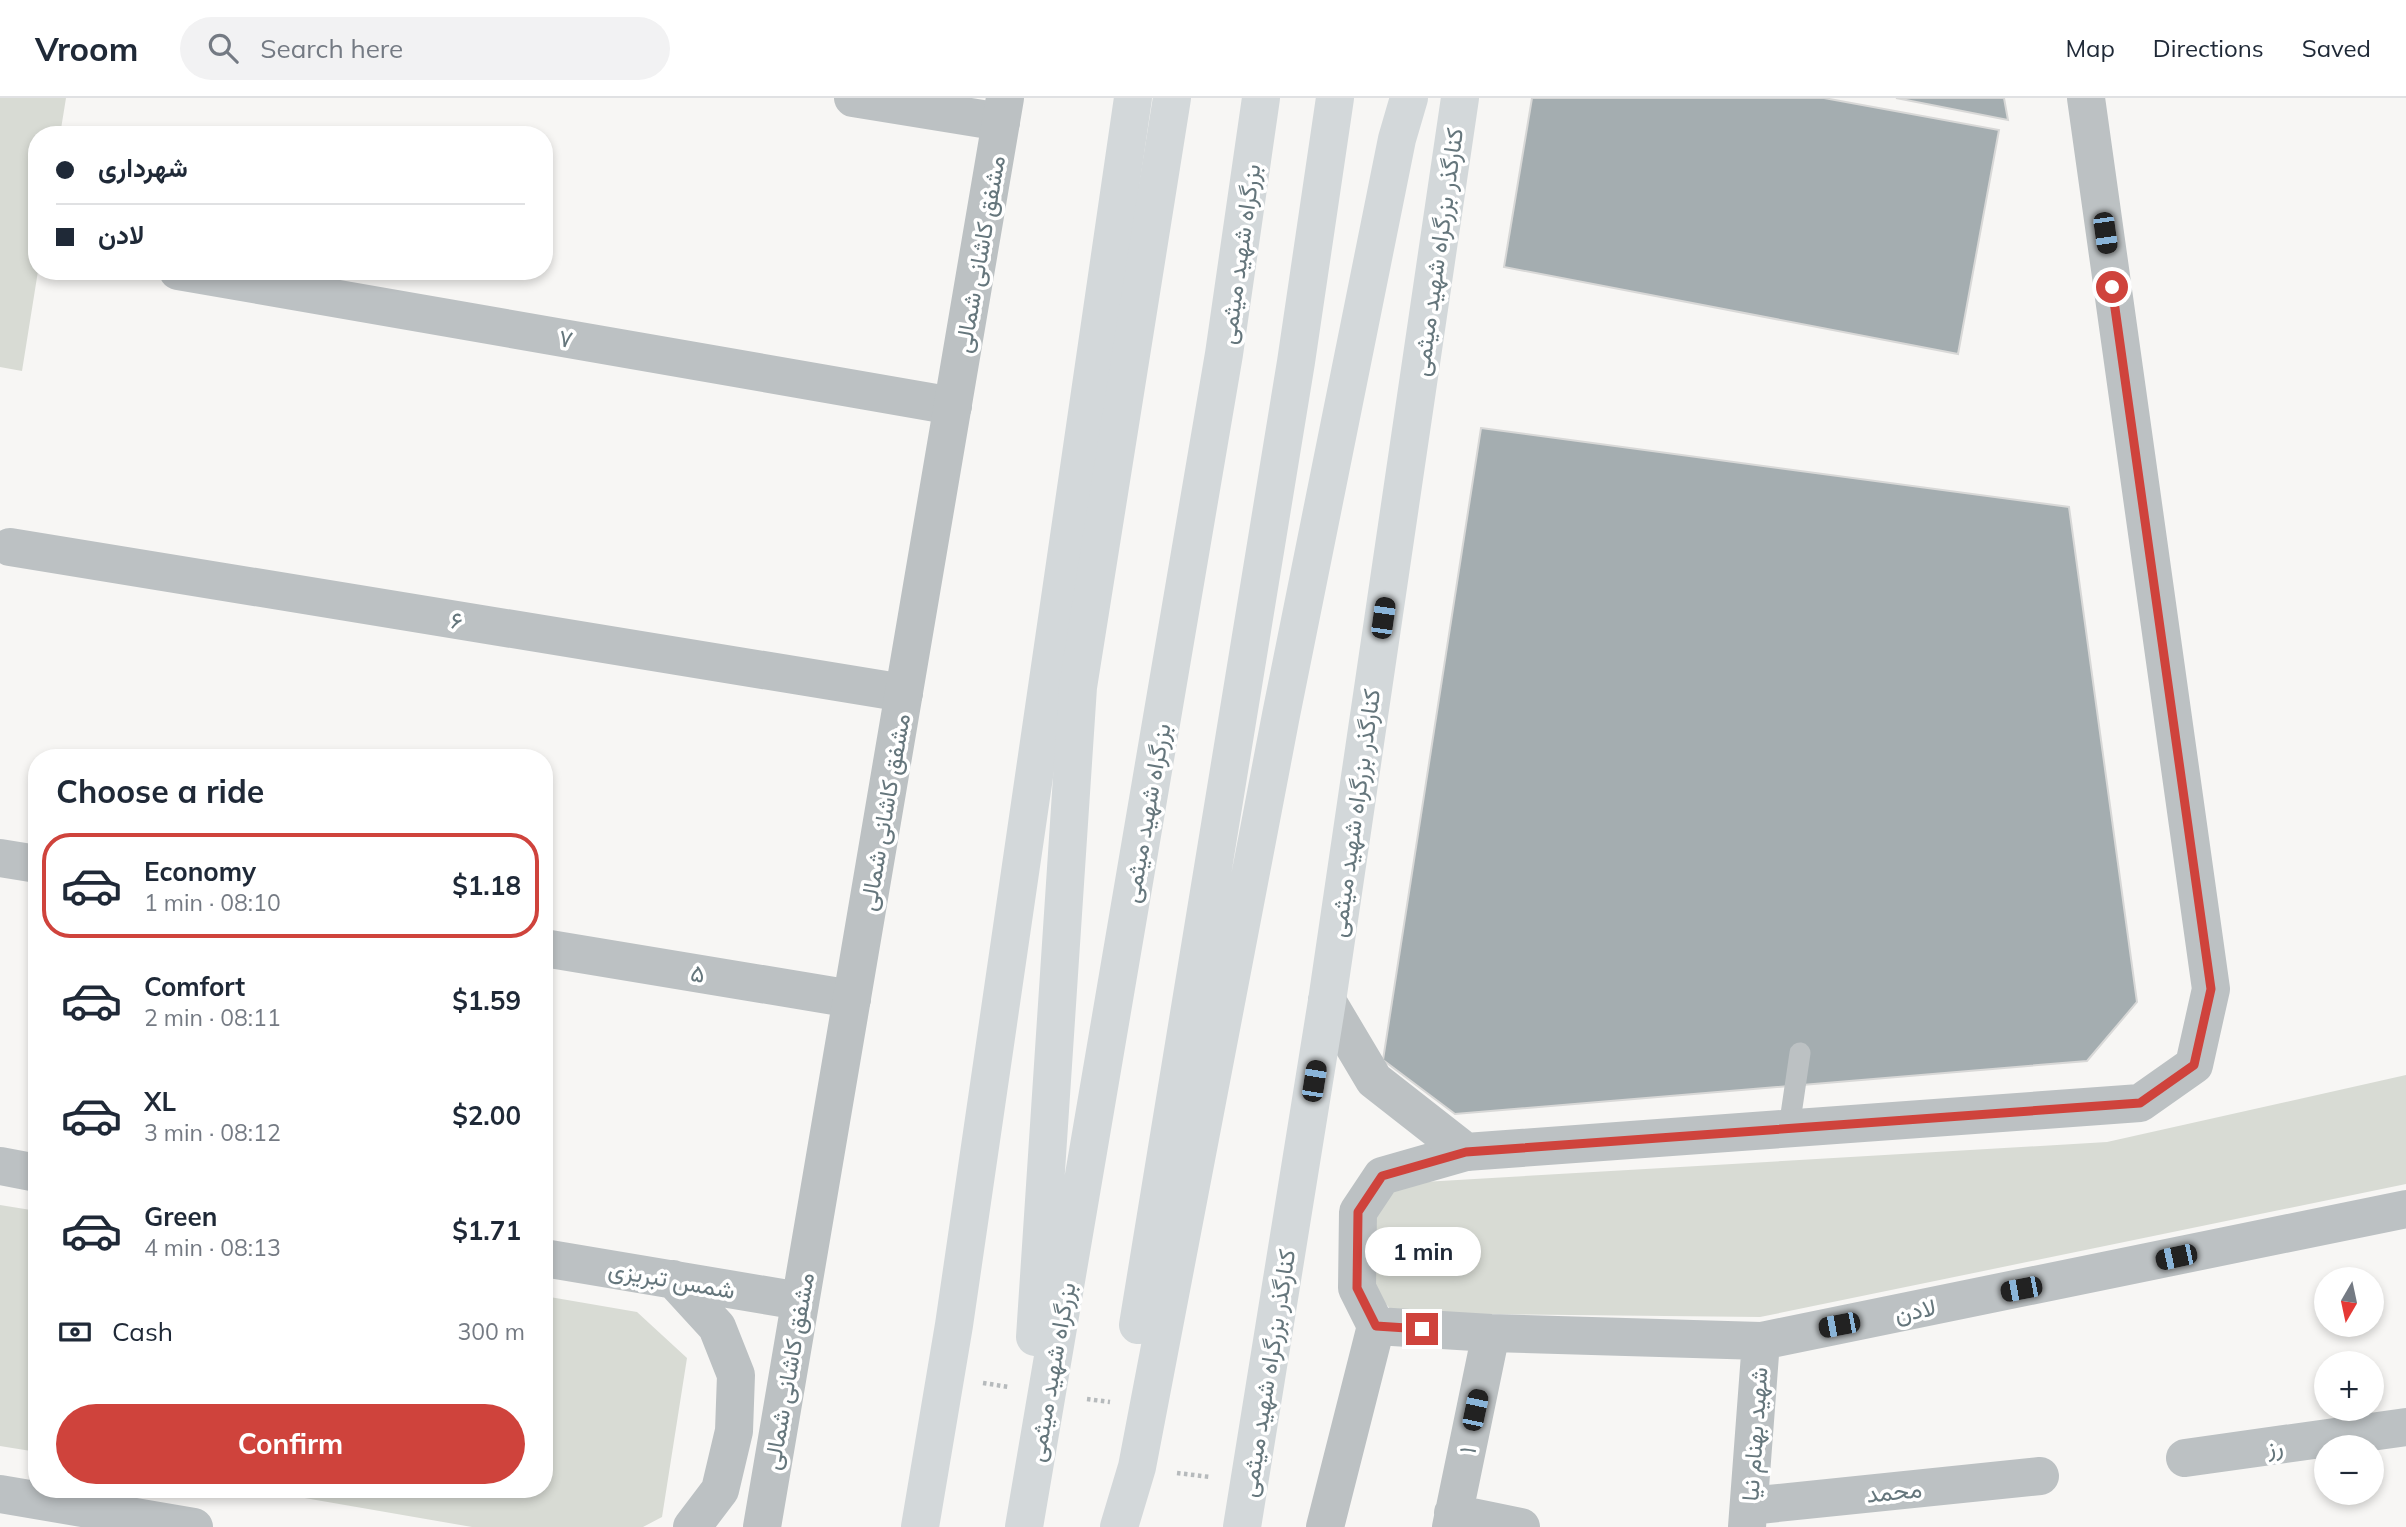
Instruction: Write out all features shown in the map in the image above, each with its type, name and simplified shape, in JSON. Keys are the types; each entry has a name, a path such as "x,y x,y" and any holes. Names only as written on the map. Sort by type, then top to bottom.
{"main road":[{"path":"920,1527 954,1325 1133,98"},
{"path":"1017,1527 1036,1324 1078,687 1172,98"},
{"name":"بزرگراه شهید میثمی","path":"1024,1527 1222,368 1261,98"},
{"path":"1105,1527 1296,362 1335,98"},
{"path":"1119,1527 1137,1466 1287,688 1397,139 1409,98"},
{"name":"کنارگذر بزرگراه شهید میثمی","path":"1242,1527 1327,1001 1460,98"}],"street":[{"path":"853,98 1003,110"},
{"path":"1325,1527 1376,1326 1357,1288 1358,1212 1382,1176 1466,1152 2140,1103 2194,1065 2211,989 2086,98"},
{"name":"مشفق کاشانی شمالی","path":"762,1527 1003,110"},
{"name":"۷","path":"230,280 953,406"},
{"name":"۶","path":"9,547 904,693"},
{"path":"0,858 28,863"},
{"name":"۵","path":"553,949 852,999"},
{"path":"1327,1001 1374,1080 1466,1152"},
{"path":"0,1166 28,1171"},
{"name":"لادن","path":"1376,1326 1492,1333 1761,1341 2406,1209"},
{"name":"شمس تبریزی","path":"553,1259 800,1301"},
{"path":"673,1279 717,1327 736,1375 734,1431 720,1490 692,1527"},
{"name":"۱","path":"1452,1520 1492,1333"},
{"name":"شهید بهنام نیا","path":"1748,1517 1761,1341"},
{"name":"رز","path":"2185,1458 2406,1427"},
{"name":"محمد","path":"1748,1517 2040,1476"},
{"path":"0,1494 194,1527"},
{"path":"1452,1520 1521,1527"}],"lane":[{"path":"1789,1128 1800,1053"}],"path":[{"path":"1137,1466 1249,1481"}],"shaded area":[{"path":"0,98 66,98 61,126 28,126 28,280 37,280 22,371 0,367"},
{"path":"2406,1075 2406,1184 1760,1317 1394,1313 1368,1284 1364,1219 1389,1184 2107,1142"},
{"path":"0,1205 28,1210 28,1451 0,1446"},
{"path":"553,1298 637,1312 687,1358 662,1517 643,1527 472,1527 304,1498 553,1498"}],"building":[{"path":"1532,98 1824,98 1999,130 1958,354 1504,267"},
{"path":"1896,98 2004,98 2008,120"},
{"path":"1481,428 2069,507 2137,1002 2087,1061 1455,1114 1383,1060"}],"route":[{"path":"1422,1329 1376,1326 1357,1288 1358,1212 1382,1176 1466,1152 2140,1103 2194,1065 2211,989 2112,287"}]}
